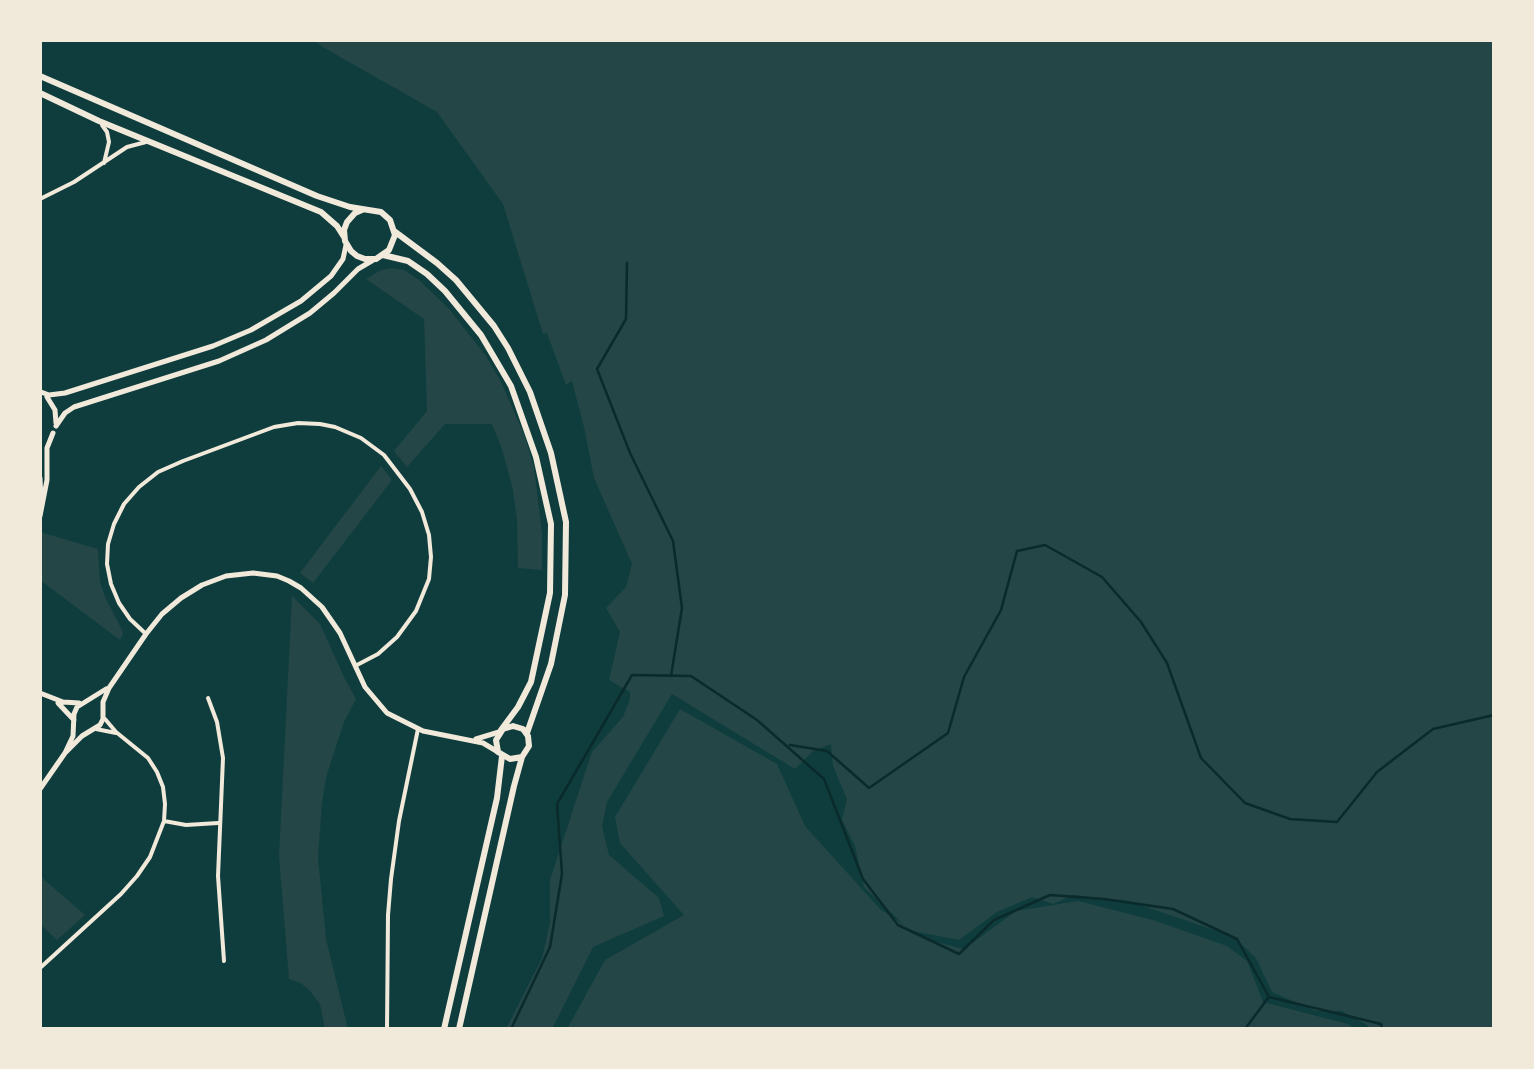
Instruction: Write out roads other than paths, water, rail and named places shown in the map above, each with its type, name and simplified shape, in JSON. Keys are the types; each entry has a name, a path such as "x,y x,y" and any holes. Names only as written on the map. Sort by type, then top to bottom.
{"main road":[{"path":"40,76 338,204 362,210"},
{"path":"40,93 95,120 320,212 337,226 354,254 361,258 408,260 446,291 481,334 512,390 536,457 551,524 550,593 531,682 496,742 501,755 496,798 444,1029"},
{"path":"345,241 347,222 355,213 374,209 385,214 394,231 392,246 380,257"},
{"path":"394,231 456,280 508,348 530,392 551,453 566,522 565,594 551,664 527,733 530,746 522,757 459,1029"},
{"path":"500,731 516,726 527,733"},
{"path":"501,755 512,760 522,757"}],"street":[{"path":"95,120 105,128 108,137 104,163"},
{"path":"40,199 128,147 150,142"},
{"path":"40,392 65,393 252,330 301,301 331,276 342,262 345,241"},
{"path":"40,515 47,480 46,448 64,413 219,361 266,340 310,313 358,269 380,257"},
{"path":"40,392 54,406 54,429 40,445"},
{"path":"146,634 118,603 108,564 114,524 138,487 158,472 274,427 320,424 361,438 384,455 410,489 429,535 429,579 412,619 378,654 354,666"},
{"path":"40,478 40,515"},
{"path":"65,753 102,723 109,688 171,605 199,586 239,574 265,573 289,581 322,607 377,704 418,729 486,744 501,755"},
{"path":"40,790 73,736 75,711 109,688"},
{"path":"40,693 66,703 96,703 107,722 148,758 157,772 165,804 164,821 150,857 137,876 40,968"},
{"path":"51,698 82,729 120,735"},
{"path":"208,698 222,746 218,889 224,961"},
{"path":"387,1029 391,879 418,729"},
{"path":"463,738 485,738 500,731"},
{"path":"164,821 186,825 220,822"}],"waterway":[{"path":"627,263 626,319 597,369 630,453 673,541 682,608 671,676"},
{"path":"790,745 827,751 869,788 948,733 964,677 1001,610 1017,551 1045,545 1102,577 1141,622 1167,663 1201,758 1245,803 1290,819 1337,822 1377,772 1433,729 1494,715"},
{"path":"511,1029 550,947 562,874 557,804 632,675 691,676 757,720 824,779 863,879 898,925 959,954 994,920 1050,895 1173,909 1237,939 1269,997 1381,1024 1382,1029"},
{"path":"1245,1029 1268,998"}]}
